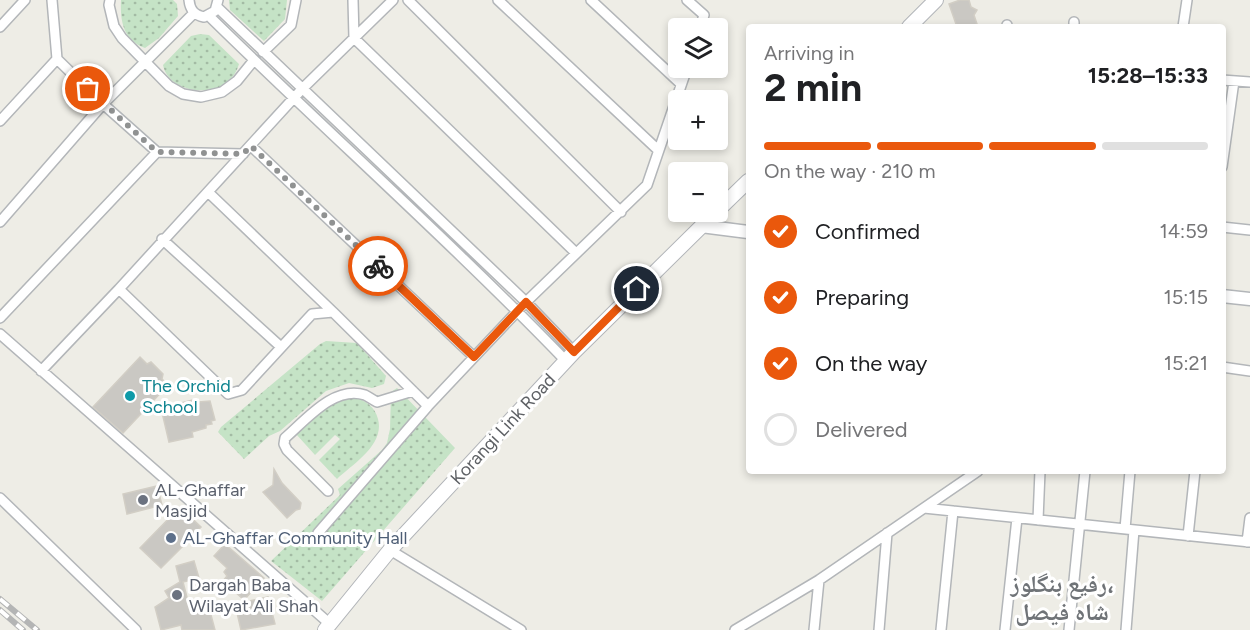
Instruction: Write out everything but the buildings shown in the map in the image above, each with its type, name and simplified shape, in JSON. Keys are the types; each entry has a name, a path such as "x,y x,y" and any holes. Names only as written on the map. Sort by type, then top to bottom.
{"main road":[{"path":"912,24 936,0"},
{"name":"Korangi Link Road","path":"728,200 746,183"},
{"name":"Korangi Link Road","path":"327,627 390,550 570,357 705,222"}],"street":[{"path":"0,27 25,0"},
{"path":"51,0 57,59 157,152 243,154"},
{"path":"110,0 114,26 122,38 169,86 183,94 201,97 222,92 237,81 254,60"},
{"path":"189,0 194,13 204,17 209,16 218,4 263,52 526,302 570,357"},
{"path":"263,52 291,25 296,0"},
{"path":"353,0 354,38 576,253"},
{"path":"41,370 302,89 393,0"},
{"path":"408,0 621,212"},
{"path":"498,0 657,149"},
{"path":"591,0 681,84"},
{"path":"687,0 704,15 703,18"},
{"path":"1183,24 1187,0"},
{"path":"0,222 103,104 194,13"},
{"path":"209,16 293,99 517,311 570,357"},
{"path":"0,121 57,59"},
{"path":"318,533 428,406 517,311 647,185 657,149 683,78"},
{"path":"1226,80 1250,82"},
{"path":"1226,138 1234,81"},
{"path":"251,146 474,357"},
{"path":"0,318 157,152"},
{"path":"208,192 428,406"},
{"path":"701,226 746,232"},
{"path":"1226,227 1250,230"},
{"path":"162,239 281,347"},
{"path":"119,288 228,394 242,390 312,314 333,312"},
{"path":"1226,296 1250,299"},
{"path":"0,334 327,627"},
{"path":"1226,368 1250,371"},
{"path":"328,491 287,450 284,444 285,438 324,404 342,394 364,395 377,402 413,391"},
{"path":"735,630 819,580 974,474"},
{"path":"1038,520 1040,474"},
{"path":"1069,630 1084,474"},
{"path":"1126,630 1130,474"},
{"path":"1188,536 1195,474"},
{"path":"0,498 136,630"},
{"path":"924,508 1249,542 1250,518"},
{"path":"941,630 953,511"},
{"path":"1005,630 1017,518"},
{"path":"879,630 887,533"},
{"path":"390,550 521,630"},
{"path":"814,630 819,580"}],"green space":[{"path":"121,0 173,0 177,4 178,16 159,38 145,48 132,40 124,29"},
{"path":"229,0 287,0 285,19 264,41 230,10"},
{"path":"209,35 239,64 228,81 209,90 180,86 166,74 163,65 191,36"},
{"path":"326,341 357,343 386,376 384,384 372,388 349,383 326,391 244,459 218,432 221,427"},
{"path":"397,388 455,448 322,601 271,561 340,495 338,489 382,450 387,443 390,429 391,392"},
{"path":"355,397 372,408 377,415 379,428 377,437 366,453 337,479 319,460 340,439 335,435 315,455 296,434 335,400"}],"railway":[{"path":"0,599 37,630"},
{"path":"0,610 23,630"}],"way so far":[{"path":"88,89 157,152 243,154 251,146 378,266"}],"place":[{"name":"The Orchid School","path":"130,396"},
{"name":"AL-Ghaffar Masjid","path":"143,500"},
{"name":"AL-Ghaffar Community Hall","path":"171,538"},
{"name":"Dargah Baba Wilayat Ali Shah","path":"177,595"}],"district":[{"name":"رفیع بنگلوز، شاہ فیصل","path":"1062,597"}],"route":[{"path":"378,266 474,357 526,302 574,352 637,289"}]}
